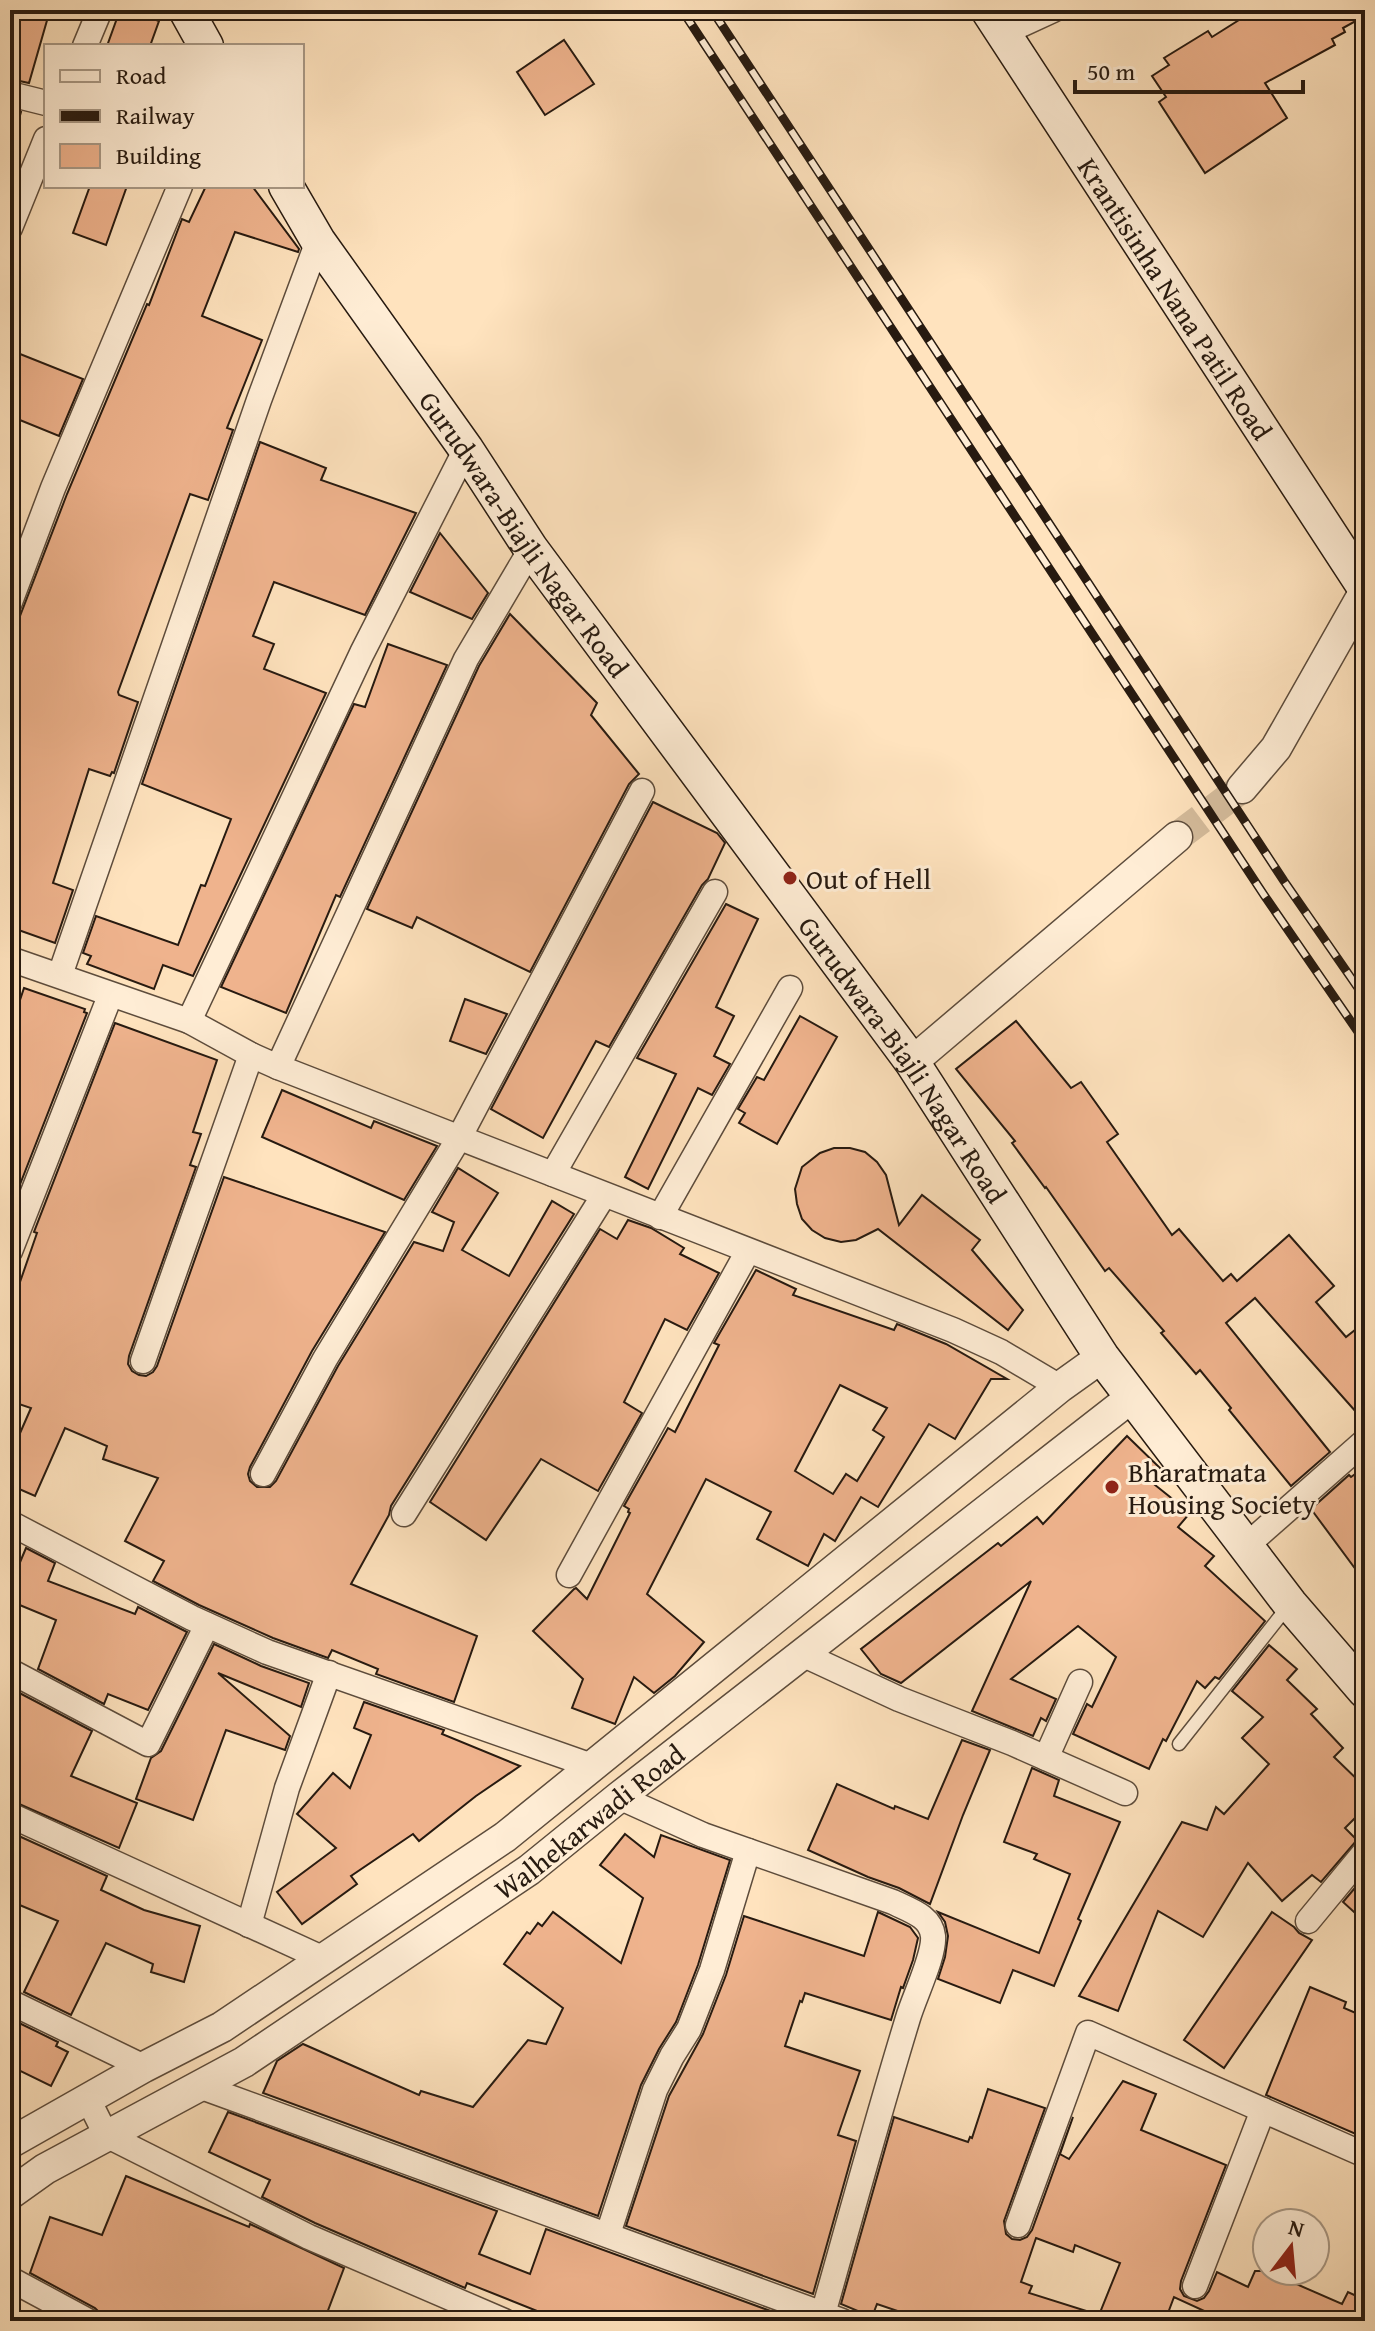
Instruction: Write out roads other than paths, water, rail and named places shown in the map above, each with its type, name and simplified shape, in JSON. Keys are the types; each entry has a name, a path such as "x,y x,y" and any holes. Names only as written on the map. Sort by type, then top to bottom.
{"main road":[{"path":"186,10 205,44"},
{"name":"Krantisinha Nana Patil Road","path":"996,22 1365,589"},
{"name":"Gurudwara-Biajli Nagar Road","path":"287,188 318,241 466,449 531,549 912,1062 1102,1357 1290,1604 1365,1691"}],"street":[{"path":"86,44 100,10"},
{"path":"996,22 1053,10"},
{"path":"10,94 44,102"},
{"path":"10,228 44,144"},
{"path":"10,602 53,488 179,188"},
{"path":"60,975 259,400 318,241"},
{"path":"189,1021 362,653 466,449"},
{"path":"278,1067 466,659 531,549"},
{"path":"1242,788 1276,748 1365,589"},
{"path":"263,1474 325,1359 459,1138 642,791"},
{"path":"912,1062 1177,837"},
{"path":"553,1174 715,892"},
{"path":"10,959 189,1021 278,1067 953,1330 1001,1352 1060,1387"},
{"path":"660,1217 790,988"},
{"path":"10,1251 110,996"},
{"path":"143,1361 251,1055"},
{"path":"404,1514 604,1195"},
{"path":"569,1575 748,1251"},
{"name":"Walhekarwadi Road","path":"14,2132 88,2099 222,2027 505,1837 1060,1387 1102,1357"},
{"name":"Walhekarwadi Road","path":"10,2194 45,2169 244,2062 529,1870 1132,1397"},
{"path":"1246,1546 1365,1441"},
{"path":"10,1523 207,1625 267,1652 592,1766"},
{"path":"10,1671 148,1744 207,1625"},
{"path":"802,1654 899,1699 1012,1743 1125,1793"},
{"path":"249,1925 287,1788 329,1673"},
{"path":"1046,1758 1080,1682"},
{"path":"556,1795 582,1827"},
{"path":"199,2086 832,2317 909,2014 934,1939 931,1924 893,1902 703,1835 619,1797"},
{"path":"10,1815 324,1959"},
{"path":"608,2234 655,2090 689,2029 712,1970 748,1851"},
{"path":"1308,1921 1365,1852"},
{"path":"10,2002 144,2067"},
{"path":"1018,2225 1088,2033 1365,2155"},
{"path":"88,2099 106,2135 309,2237 504,2321"},
{"path":"1195,2286 1263,2110"},
{"path":"10,2279 88,2321"}],"lane":[{"path":"1179,1744 1290,1604"}],"tunnel":[{"path":"1177,837 1242,788"}],"railway":[{"path":"682,10 1264,895 1365,1042"},
{"path":"712,10 1284,881 1365,998"}],"place":[{"name":"Out of Hell","path":"790,878"},
{"name":"Bharatmata Housing Society","path":"1112,1487"}]}
